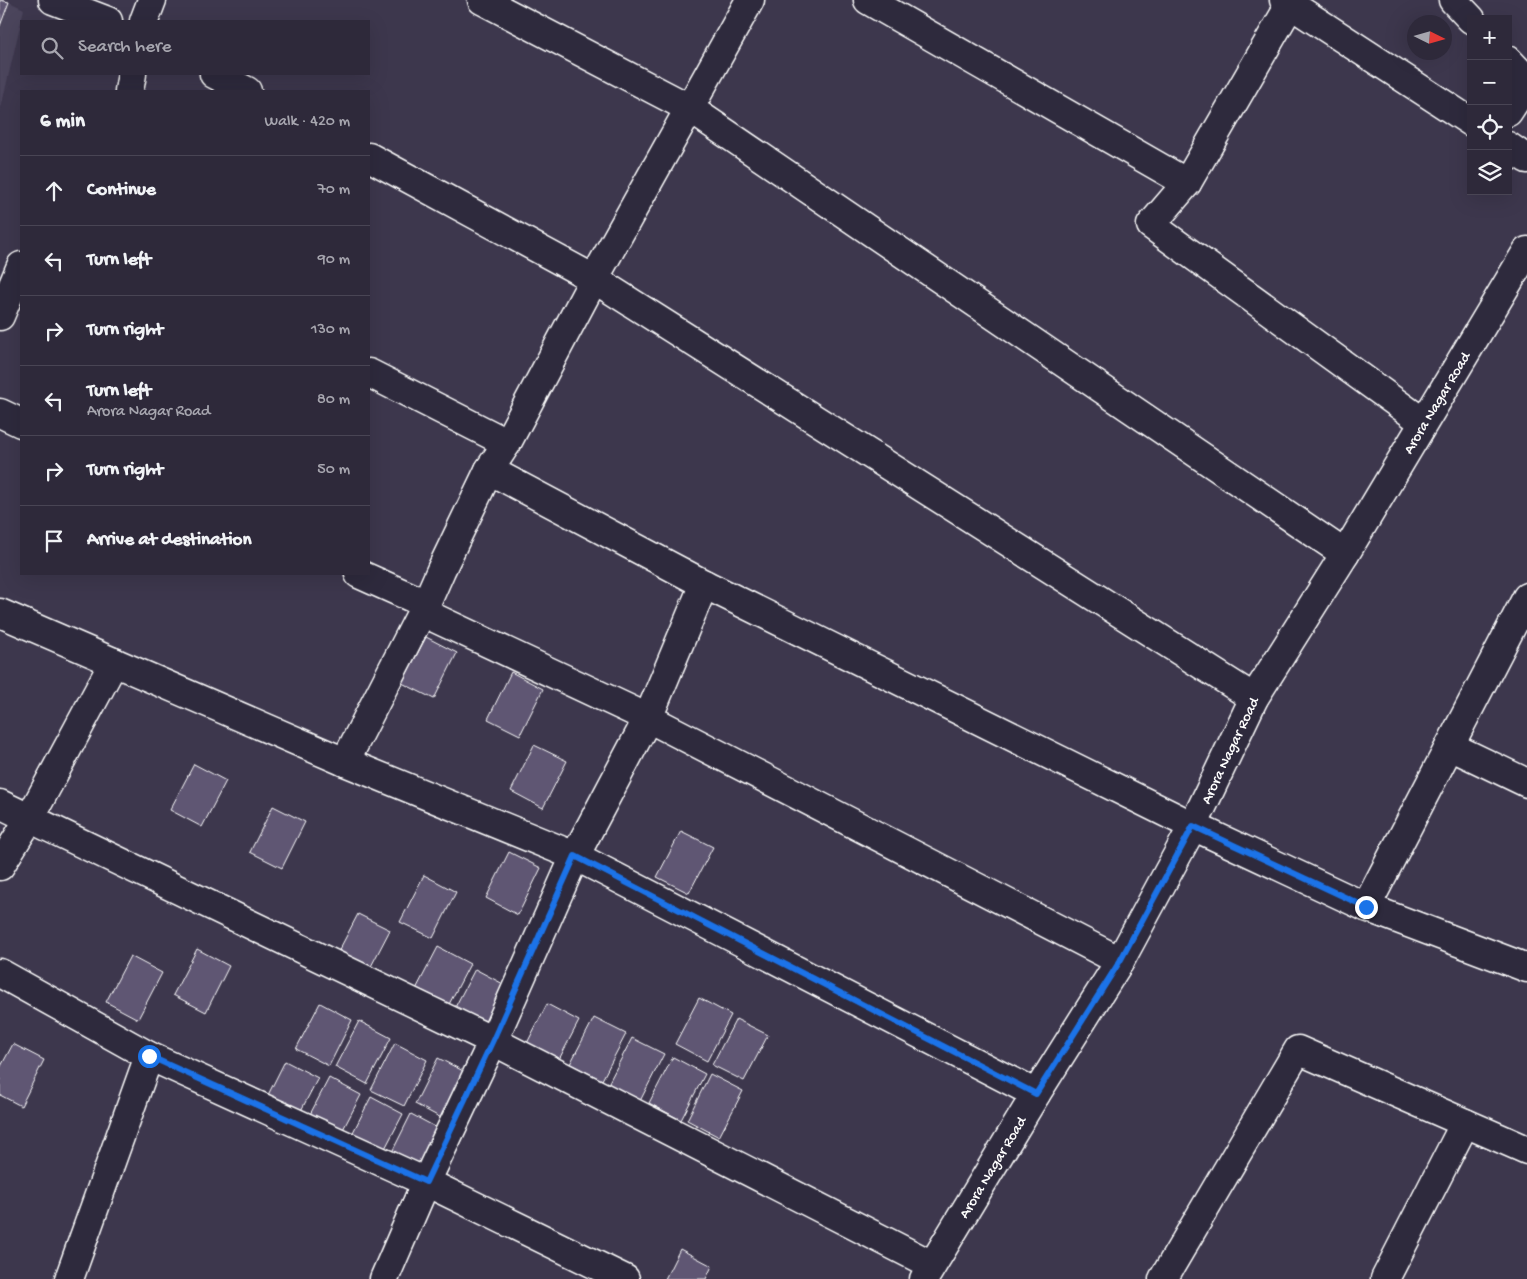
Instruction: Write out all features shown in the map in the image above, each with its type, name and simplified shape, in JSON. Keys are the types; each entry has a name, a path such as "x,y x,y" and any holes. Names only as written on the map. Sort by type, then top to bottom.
{"street":[{"path":"53,0 105,20"},
{"path":"144,20 152,0"},
{"path":"482,0 689,108 1345,554"},
{"path":"345,762 424,608 440,570 489,470 507,443 594,279 750,0"},
{"path":"868,0 1187,183"},
{"path":"1453,0 1467,15"},
{"path":"1423,422 1151,226 1187,183 1287,3 1467,119"},
{"path":"1512,65 1527,82 1512,106"},
{"path":"129,90 132,75"},
{"path":"216,75 245,90"},
{"path":"1512,149 1527,159"},
{"path":"370,158 594,279 1254,698"},
{"name":"Arora Nagar Road","path":"928,1272 1036,1094 1120,961 1193,826 1254,698 1345,554 1527,251"},
{"path":"0,316 20,268"},
{"path":"370,374 507,443"},
{"path":"0,414 20,423"},
{"path":"489,470 704,584 1193,826 1366,907 1527,968"},
{"path":"361,575 648,718 1120,961"},
{"path":"384,1279 426,1182 493,1040 575,856 648,718 704,584"},
{"path":"1366,907 1527,597"},
{"path":"0,613 345,762 575,856 1036,1094"},
{"path":"0,866 30,818 114,662"},
{"path":"1450,746 1527,784"},
{"path":"0,804 493,1040 928,1272"},
{"path":"0,973 149,1056 426,1182 626,1279"},
{"path":"1163,1279 1298,1050 1527,1150"},
{"path":"70,1279 149,1056"},
{"path":"1385,1279 1466,1122"}],"shaded area":[{"path":"0,0 5,0 24,9 0,112"}],"building":[{"path":"0,0 9,2 0,26"},
{"path":"426,637 457,653 434,699 402,683"},
{"path":"511,672 543,689 520,735 488,719"},
{"path":"534,745 567,761 543,808 511,791"},
{"path":"194,764 226,781 202,827 170,810"},
{"path":"273,806 305,822 282,868 250,852"},
{"path":"681,831 713,847 689,893 657,877"},
{"path":"509,852 541,868 518,915 486,898"},
{"path":"424,875 456,892 433,938 400,922"},
{"path":"358,914 390,930 366,976 334,960"},
{"path":"438,947 470,964 446,1010 414,993"},
{"path":"197,949 229,966 206,1012 173,995"},
{"path":"130,956 162,973 138,1019 106,1002"},
{"path":"475,969 507,986 483,1032 451,1015"},
{"path":"699,998 731,1015 707,1061 675,1044"},
{"path":"320,1003 352,1020 329,1066 296,1049"},
{"path":"547,1004 579,1021 555,1067 523,1051"},
{"path":"594,1018 626,1034 602,1080 570,1064"},
{"path":"736,1019 768,1035 744,1081 712,1065"},
{"path":"359,1021 391,1038 367,1084 335,1067"},
{"path":"632,1038 664,1054 640,1101 608,1084"},
{"path":"395,1043 427,1060 404,1106 371,1090"},
{"path":"13,1044 44,1060 21,1106 0,1095 0,1068"},
{"path":"673,1057 705,1074 681,1120 649,1103"},
{"path":"438,1058 471,1075 447,1121 415,1104"},
{"path":"285,1061 318,1078 294,1124 262,1107"},
{"path":"710,1074 743,1091 719,1137 687,1120"},
{"path":"329,1078 361,1095 337,1141 305,1124"},
{"path":"371,1097 403,1114 379,1160 347,1144"},
{"path":"411,1114 443,1131 420,1177 388,1160"},
{"path":"680,1249 712,1266 706,1279 665,1279"}],"route":[{"path":"149,1056 426,1182 493,1040 575,856 1036,1094 1120,961 1193,826 1366,907"}]}
